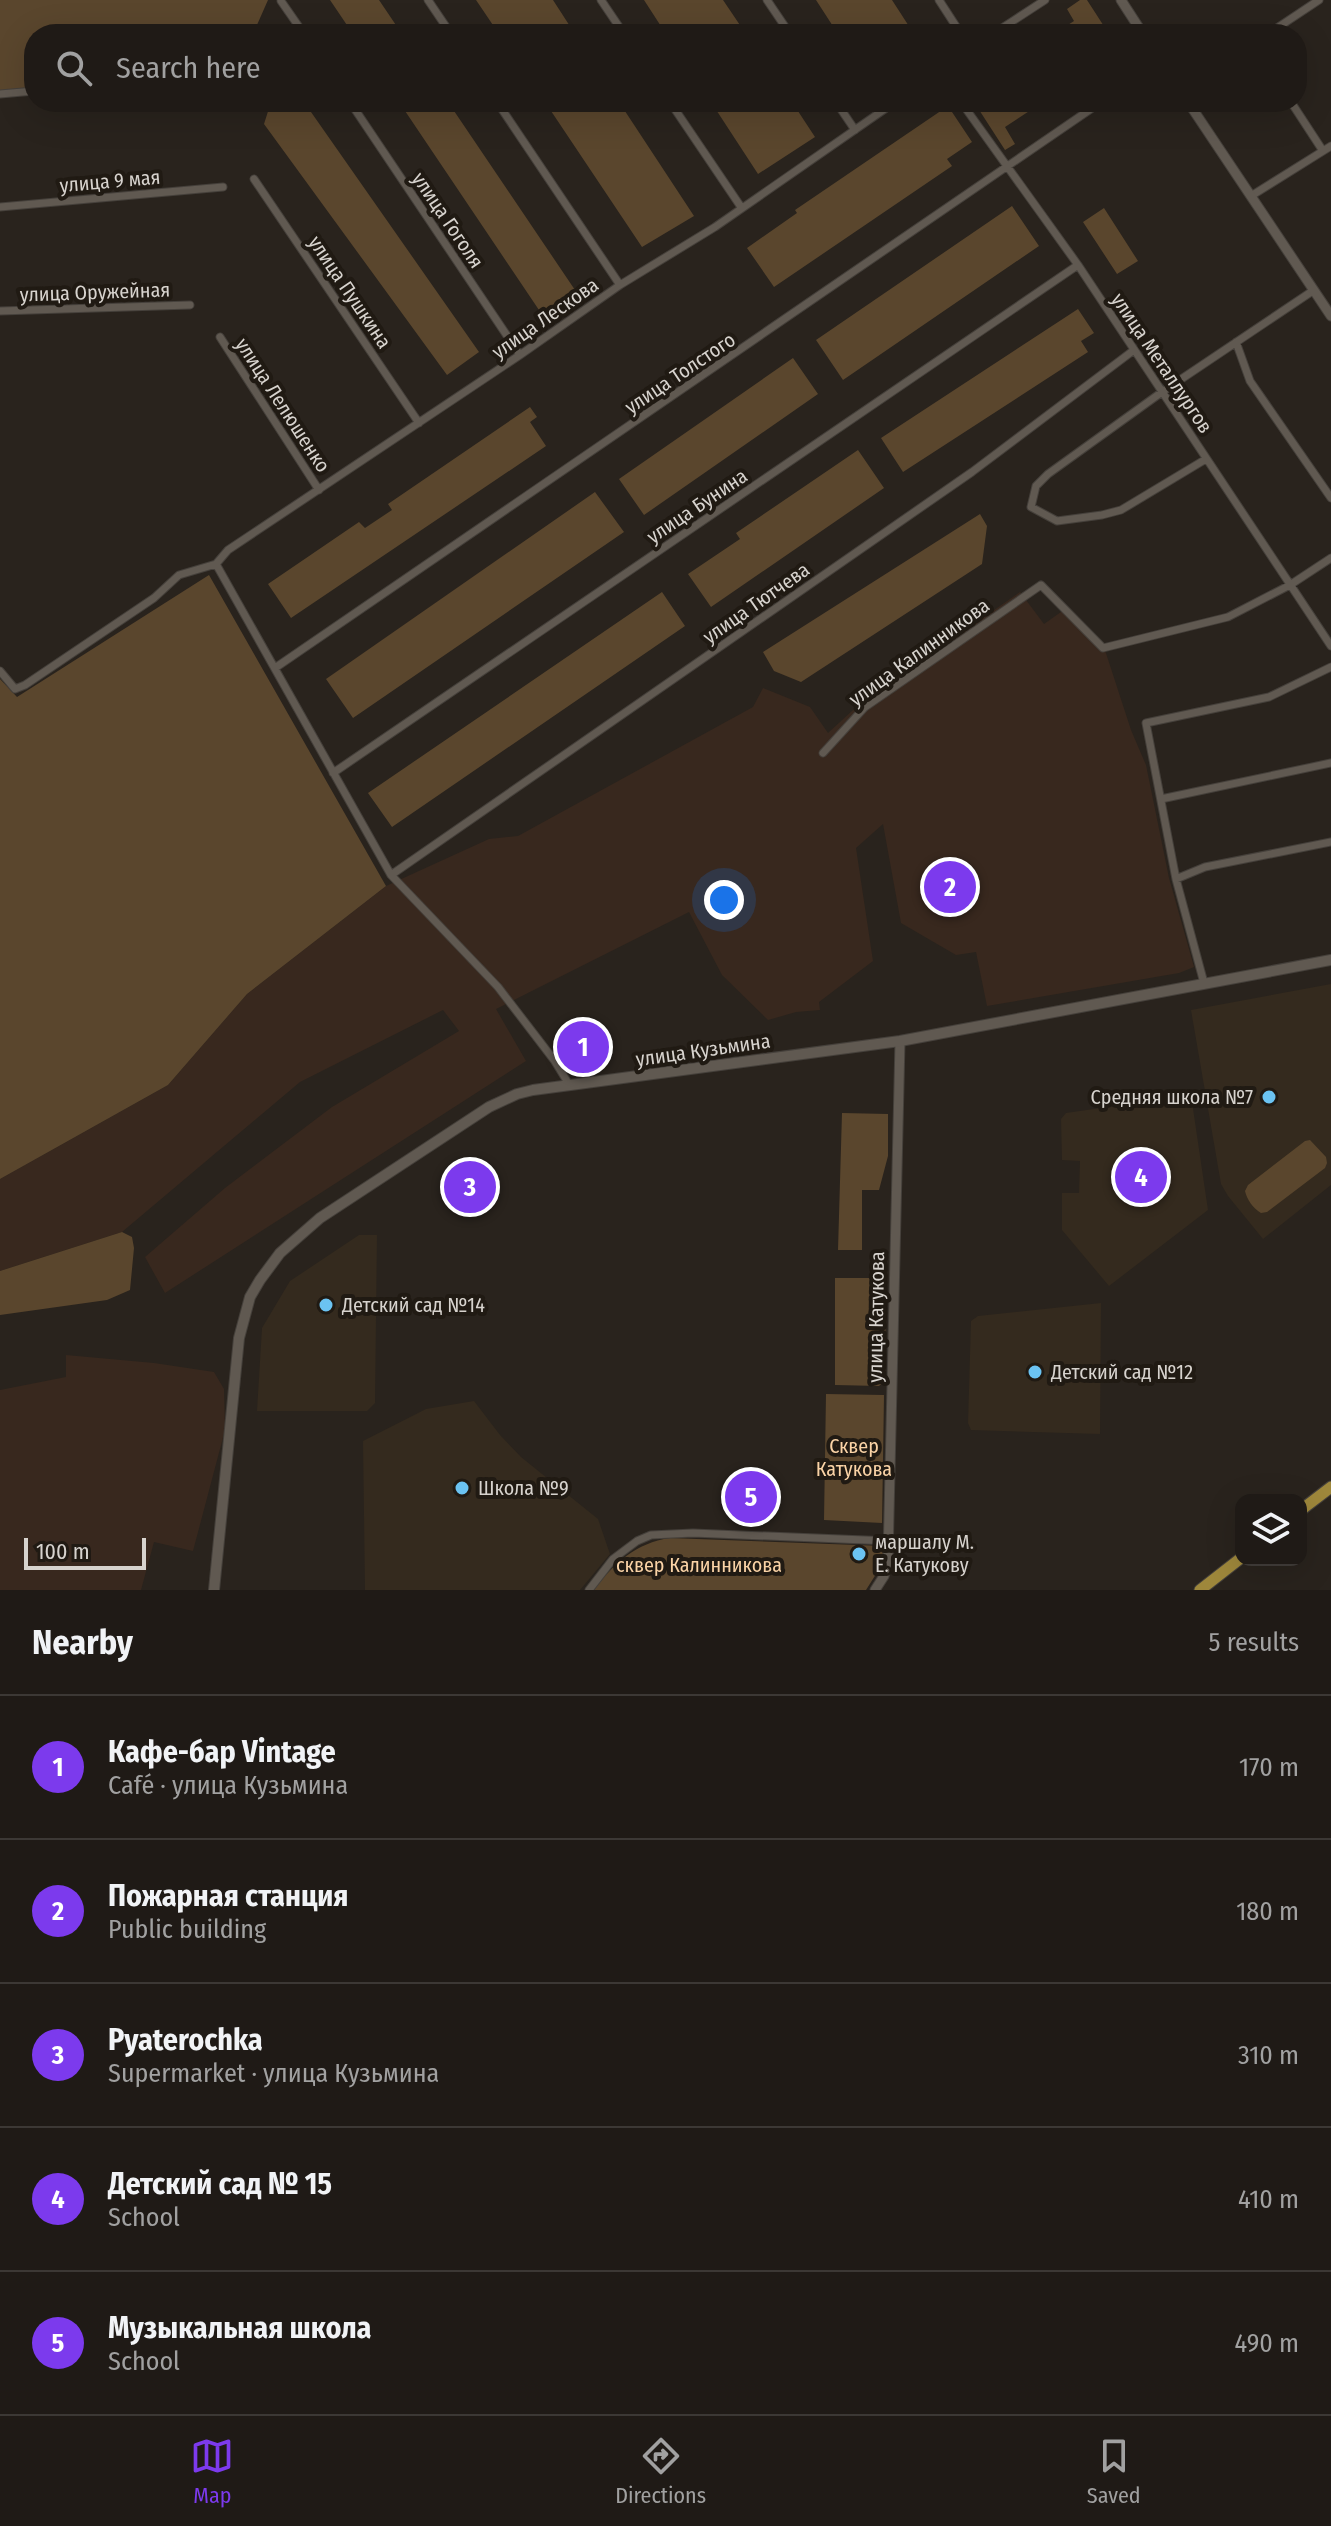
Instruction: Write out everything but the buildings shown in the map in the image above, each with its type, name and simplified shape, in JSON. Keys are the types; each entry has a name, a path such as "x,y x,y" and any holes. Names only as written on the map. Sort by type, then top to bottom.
{"main road":[{"name":"улица Кузьмина","path":"216,1586 239,1338 250,1297 271,1264 320,1218 489,1107 517,1094 900,1041 1331,960"},
{"path":"1307,1505 1331,1487"},
{"path":"1200,1590 1235,1563"}],"street":[{"path":"428,0 444,24"},
{"path":"601,0 617,24"},
{"path":"767,0 783,24"},
{"path":"939,0 955,24"},
{"path":"1008,24 1045,0"},
{"path":"1121,0 1137,24"},
{"path":"1283,24 1319,0"},
{"path":"281,1 297,24"},
{"path":"0,94 24,92"},
{"name":"улица Гоголя","path":"357,112 520,355"},
{"path":"504,112 620,285"},
{"path":"677,112 741,207"},
{"path":"843,112 855,130"},
{"name":"улица Лескова","path":"216,564 228,550 620,285 715,227 881,112"},
{"name":"улица Металлургов","path":"968,112 1078,265 1331,646"},
{"name":"улица Толстого","path":"275,668 1087,112"},
{"path":"1195,112 1331,316"},
{"path":"1298,112 1323,151"},
{"path":"1251,196 1331,146"},
{"name":"улица Пушкина","path":"254,179 419,423"},
{"name":"улица 9 мая","path":"0,207 223,187"},
{"name":"улица Бунина","path":"333,773 1078,265"},
{"path":"1206,459 1121,510 1057,521 1031,507 1036,486 1048,474 1162,392 1314,290"},
{"name":"улица Оружейная","path":"0,311 190,305"},
{"name":"улица Лелюшенко","path":"220,337 319,490"},
{"path":"1236,342 1250,381 1331,498"},
{"name":"улица Тютчева","path":"391,875 972,472 1134,350"},
{"path":"1290,585 1331,558"},
{"path":"0,671 15,689 25,685 154,598 179,575 216,564 391,875 498,987 570,1086"},
{"name":"улица Калинникова","path":"823,753 865,707 1041,585 1103,648 1228,617 1290,585"},
{"path":"1204,983 1176,879 1146,723 1269,697 1331,667"},
{"path":"1161,799 1331,763"},
{"path":"1176,879 1205,867 1331,842"},
{"name":"улица Катукова","path":"875,1590 887,1567 889,1541 900,1041"},
{"path":"589,1590 613,1559 637,1541 651,1535 693,1533 889,1541"}],"shaded area":[{"path":"1020,592 1044,624 1068,607 1103,644 1131,730 1146,765 1169,878 1194,967 1179,973 987,1006 976,952 956,955 901,923 883,824 856,848 873,961 819,1002 820,1010 796,1012 768,1020 722,975 689,912 496,1009 526,1061 165,1293 145,1257 225,1188 332,1107 459,1031 443,1010 300,1082 122,1232 0,1271 0,1179 168,1085 247,994 386,886 489,839 518,836 753,707 763,688 810,707 828,733 864,700"},
{"name":"Средняя школа №7","path":"1331,984 1331,1185 1263,1239 1221,1184 1191,1010"},
{"path":"1191,1095 1208,1210 1109,1286 1062,1230 1062,1193 1079,1193 1080,1161 1062,1160 1061,1119 1066,1113"},
{"name":"Детский сад №14","path":"359,1235 377,1235 375,1403 367,1411 257,1411 262,1328 290,1281"},
{"name":"Детский сад №12","path":"1101,1303 1100,1434 971,1430 968,1423 971,1321 978,1316"},
{"path":"66,1355 214,1372 224,1389 225,1430 193,1551 154,1542 141,1590 0,1590 0,1390 66,1377"},
{"name":"Школа №9","path":"474,1401 521,1457 598,1519 610,1554 580,1590 365,1590 363,1441 426,1409"}],"green space":[{"path":"0,0 268,0 257,24 24,24 24,93 0,95"},
{"path":"330,0 379,0 395,24 346,24"},
{"path":"476,0 553,0 569,24 492,24"},
{"path":"644,0 723,0 739,24 660,24"},
{"path":"816,0 892,0 908,24 832,24"},
{"path":"1080,0 1087,0 1103,24 1069,24 1074,21 1067,9"},
{"path":"268,112 311,112 479,352 447,375 264,124"},
{"path":"406,112 455,112 575,290 541,313"},
{"path":"552,112 626,112 694,216 642,247"},
{"path":"718,112 799,112 815,137 758,174"},
{"path":"939,112 952,112 972,142 947,159 952,166 774,287 747,248 797,213 795,210"},
{"path":"980,112 1028,112 1005,127 1015,144 1005,150"},
{"path":"1012,206 1039,246 843,380 816,340"},
{"path":"1104,208 1138,261 1117,274 1083,222"},
{"path":"1078,309 1094,333 1081,341 1088,352 903,472 881,438"},
{"path":"793,358 818,394 644,515 619,479"},
{"path":"530,407 537,417 530,422 546,446 291,618 268,584 359,522 365,528 392,510 388,504"},
{"path":"858,450 884,488 711,607 688,574 740,539 736,533"},
{"path":"595,492 624,532 353,718 326,679"},
{"path":"980,514 987,526 982,564 801,682 774,671 763,652"},
{"path":"209,575 386,886 247,994 168,1085 0,1179 0,679 17,697"},
{"path":"662,592 685,626 392,827 368,793"},
{"path":"842,1113 888,1114 888,1156 879,1190 862,1190 862,1250 838,1250"},
{"path":"1310,1140 1326,1157 1325,1168 1267,1212 1258,1211 1246,1194 1248,1185"},
{"path":"122,1232 132,1237 134,1248 130,1290 107,1300 0,1315 0,1271"},
{"path":"835,1278 882,1278 886,1284 885,1380 879,1386 835,1385"},
{"name":"Сквер Катукова","path":"826,1394 884,1395 882,1523 824,1520"},
{"name":"сквер Калинникова","path":"670,1538 884,1546 883,1563 866,1590 594,1590 627,1556 647,1544"}],"place":[{"name":"Пожарная станция","path":"950,887"},
{"name":"Кафе-бар Vintage","path":"583,1047"},
{"name":"Средняя школа №7","path":"1269,1097"},
{"name":"Детский сад № 15","path":"1141,1177"},
{"name":"Pyaterochka","path":"470,1187"},
{"name":"Детский сад №14","path":"326,1305"},
{"name":"Детский сад №12","path":"1035,1372"},
{"name":"Школа №9","path":"462,1488"},
{"name":"Музыкальная школа","path":"751,1497"},
{"name":"маршалу М. Е. Катукову","path":"859,1554"}]}
